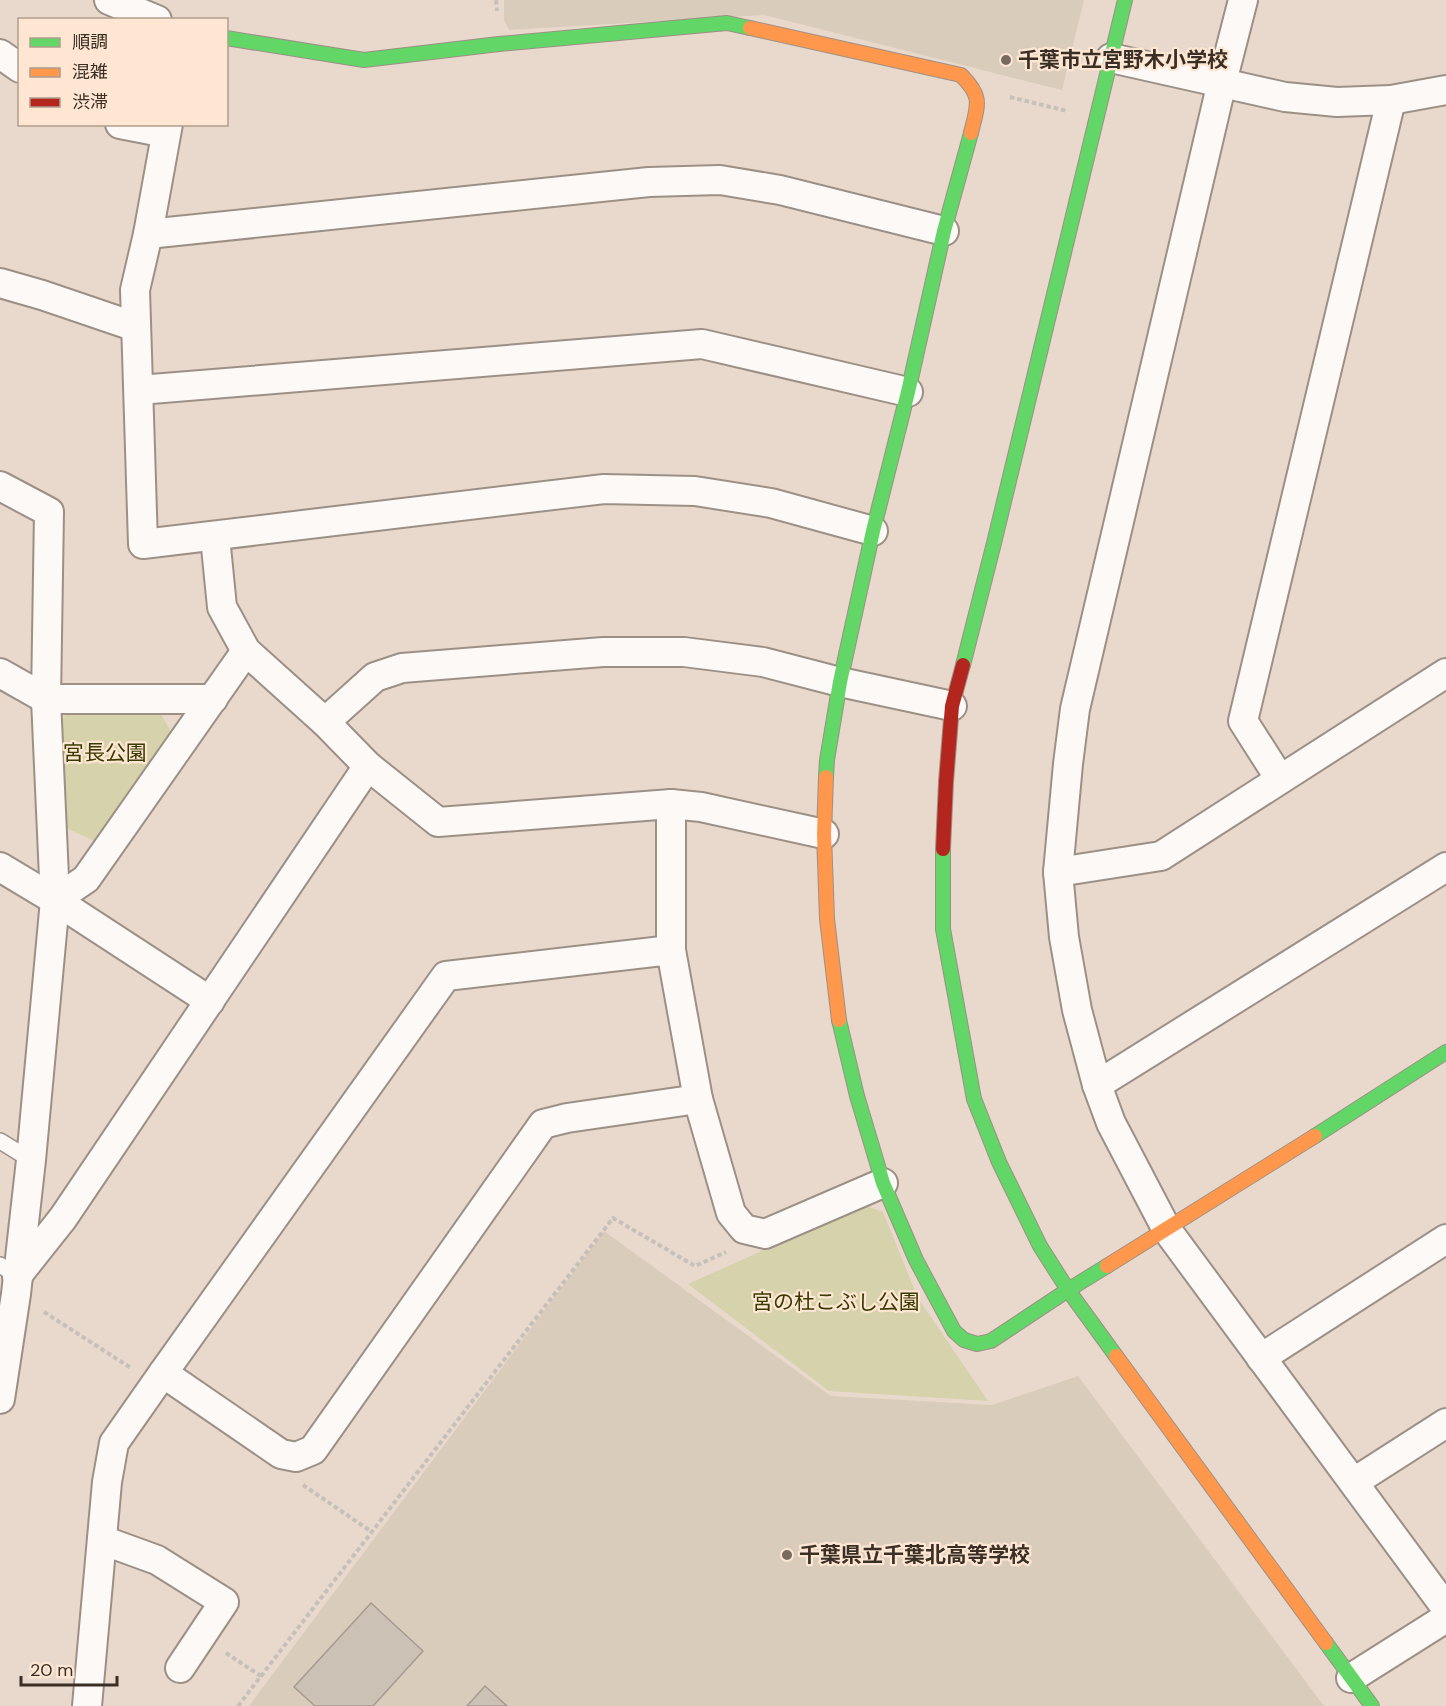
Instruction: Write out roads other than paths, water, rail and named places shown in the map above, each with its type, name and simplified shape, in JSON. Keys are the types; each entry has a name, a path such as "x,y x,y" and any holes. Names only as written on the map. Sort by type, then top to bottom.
{"street":[{"path":"109,0 152,18"},
{"path":"1125,0 994,543 952,706 944,840 943,929 974,1099 999,1162 1040,1246 1068,1290 1372,1706"},
{"path":"1243,0 1075,710 1058,872 1064,937 1077,1010 1097,1085 1111,1123 1167,1230 1446,1608"},
{"path":"228,38 364,60 499,44 727,23 961,75 974,88 978,105 944,231 840,682 827,760 824,834 827,919 837,1011 856,1096 883,1183 916,1260 954,1331 964,1340 977,1344 991,1341 1446,1052"},
{"path":"0,54 18,67"},
{"path":"1111,58 1285,97 1337,102 1391,100 1446,90"},
{"path":"1281,779 1243,720 1391,100"},
{"path":"139,126 167,129 135,291 143,544 604,489 695,491 771,503 873,531"},
{"path":"148,234 649,182 720,180 780,190 944,231"},
{"path":"0,283 136,327"},
{"path":"139,390 702,344 908,392"},
{"path":"0,486 49,512 46,699 55,900 31,1160 11,1278 0,1399"},
{"path":"215,537 222,607 246,651 325,722 368,766 438,822 671,804 701,807 824,834"},
{"path":"55,900 86,879 246,651"},
{"path":"325,722 375,677 402,668 603,651 684,652 763,662 840,682 952,706"},
{"path":"0,673 46,699 213,699"},
{"path":"1058,872 1161,856 1446,673"},
{"path":"11,1278 63,1218 368,766"},
{"path":"671,804 670,950 698,1099 731,1213 744,1229 765,1234 883,1183"},
{"path":"0,867 210,1001"},
{"path":"1097,1085 1446,867"},
{"path":"87,1706 107,1482 114,1443 446,976 670,950"},
{"path":"159,1378 281,1454 296,1457 313,1450 543,1124 567,1118 698,1099"},
{"path":"1261,1358 1446,1239"},
{"path":"1354,1482 1446,1424"},
{"path":"102,1540 157,1560 224,1602 180,1668"},
{"path":"1351,1678 1446,1618"}],"lane":[{"path":"0,1141 31,1160"}],"place":[{"name":"千葉市立宮野木小学校","path":"1006,60"},
{"name":"千葉県立千葉北高等学校","path":"787,1555"}],"park label":[{"name":"宮長公園","path":"105,753"},
{"name":"宮の杜こぶし公園","path":"836,1302"}]}
